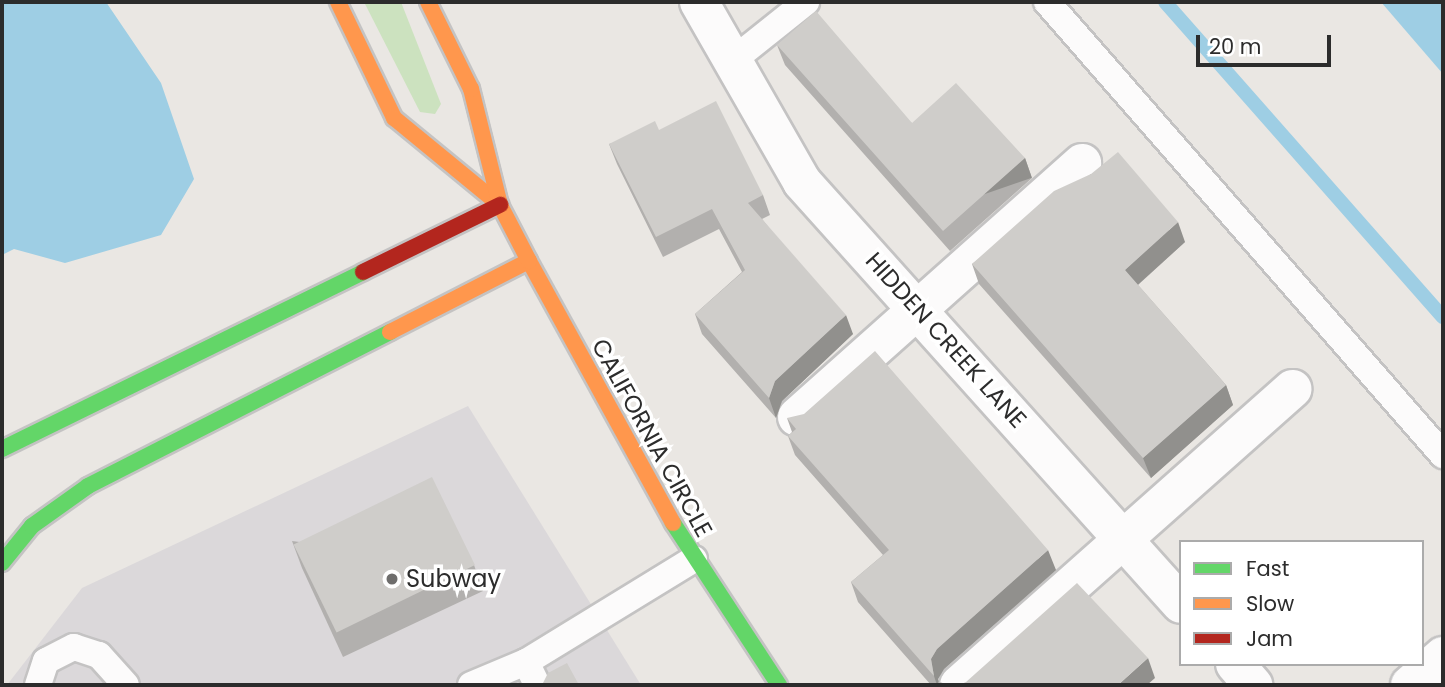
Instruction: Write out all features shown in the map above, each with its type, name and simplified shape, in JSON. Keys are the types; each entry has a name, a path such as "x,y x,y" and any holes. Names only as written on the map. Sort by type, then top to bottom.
{"main road":[{"name":"CALIFORNIA CIRCLE","path":"338,2 394,118 500,205"},
{"name":"CALIFORNIA CIRCLE","path":"428,2 471,89 500,205 694,559 779,685"},
{"path":"2,449 500,205"},
{"path":"2,563 32,526 88,486 529,261"}],"street":[{"name":"HIDDEN CREEK LANE","path":"699,2 802,182 1179,602"},
{"path":"797,416 920,311 1082,163"},
{"path":"959,685 1292,389"},
{"path":"1410,685 1443,656"},
{"path":"1237,666 1253,685"}],"lane":[{"path":"732,61 806,2"},
{"path":"1047,2 1443,455"},
{"path":"471,685 531,674 694,559"},
{"path":"37,685 46,660 74,647 99,655 126,685"}],"shaded area":[{"path":"468,406 641,685 7,685 82,588"}],"green space":[{"path":"364,2 401,2 441,104 435,114 420,112"}],"water":[{"path":"2,2 106,2 161,83 194,179 161,235 65,263 14,249 2,255"},
{"path":"1381,2 1443,2 1443,74"}],"building":[{"path":"816,11 912,123 956,83 1025,158 943,231 777,45"},
{"path":"716,101 763,195 748,203 846,315 775,381 769,398 695,314 745,270 712,209 656,237 609,144 655,121 659,130"},
{"path":"1118,152 1178,222 1125,270 1226,385 1143,458 972,264 1054,191 1091,174"},
{"path":"875,351 1048,550 937,649 931,659 934,676 851,582 889,550 788,436 796,429 787,418 804,414"},
{"name":"Subway","path":"432,477 475,565 337,633 294,545"},
{"path":"1077,583 1148,658 1118,685 959,685 966,682"},
{"path":"567,663 579,685 542,685 548,673"}],"waterway":[{"path":"1165,2 1443,317"}],"traffic: fast":[{"path":"2,449 363,272"},
{"path":"2,563 32,526 88,486 390,332"},
{"path":"673,523 779,685"}],"traffic: slow":[{"path":"338,2 394,118 500,205"},
{"path":"390,332 529,261 500,205 471,89 428,2"},
{"path":"529,261 673,523"}],"traffic: jam":[{"path":"363,272 500,205"}],"place":[{"name":"Subway","path":"392,579"}]}
